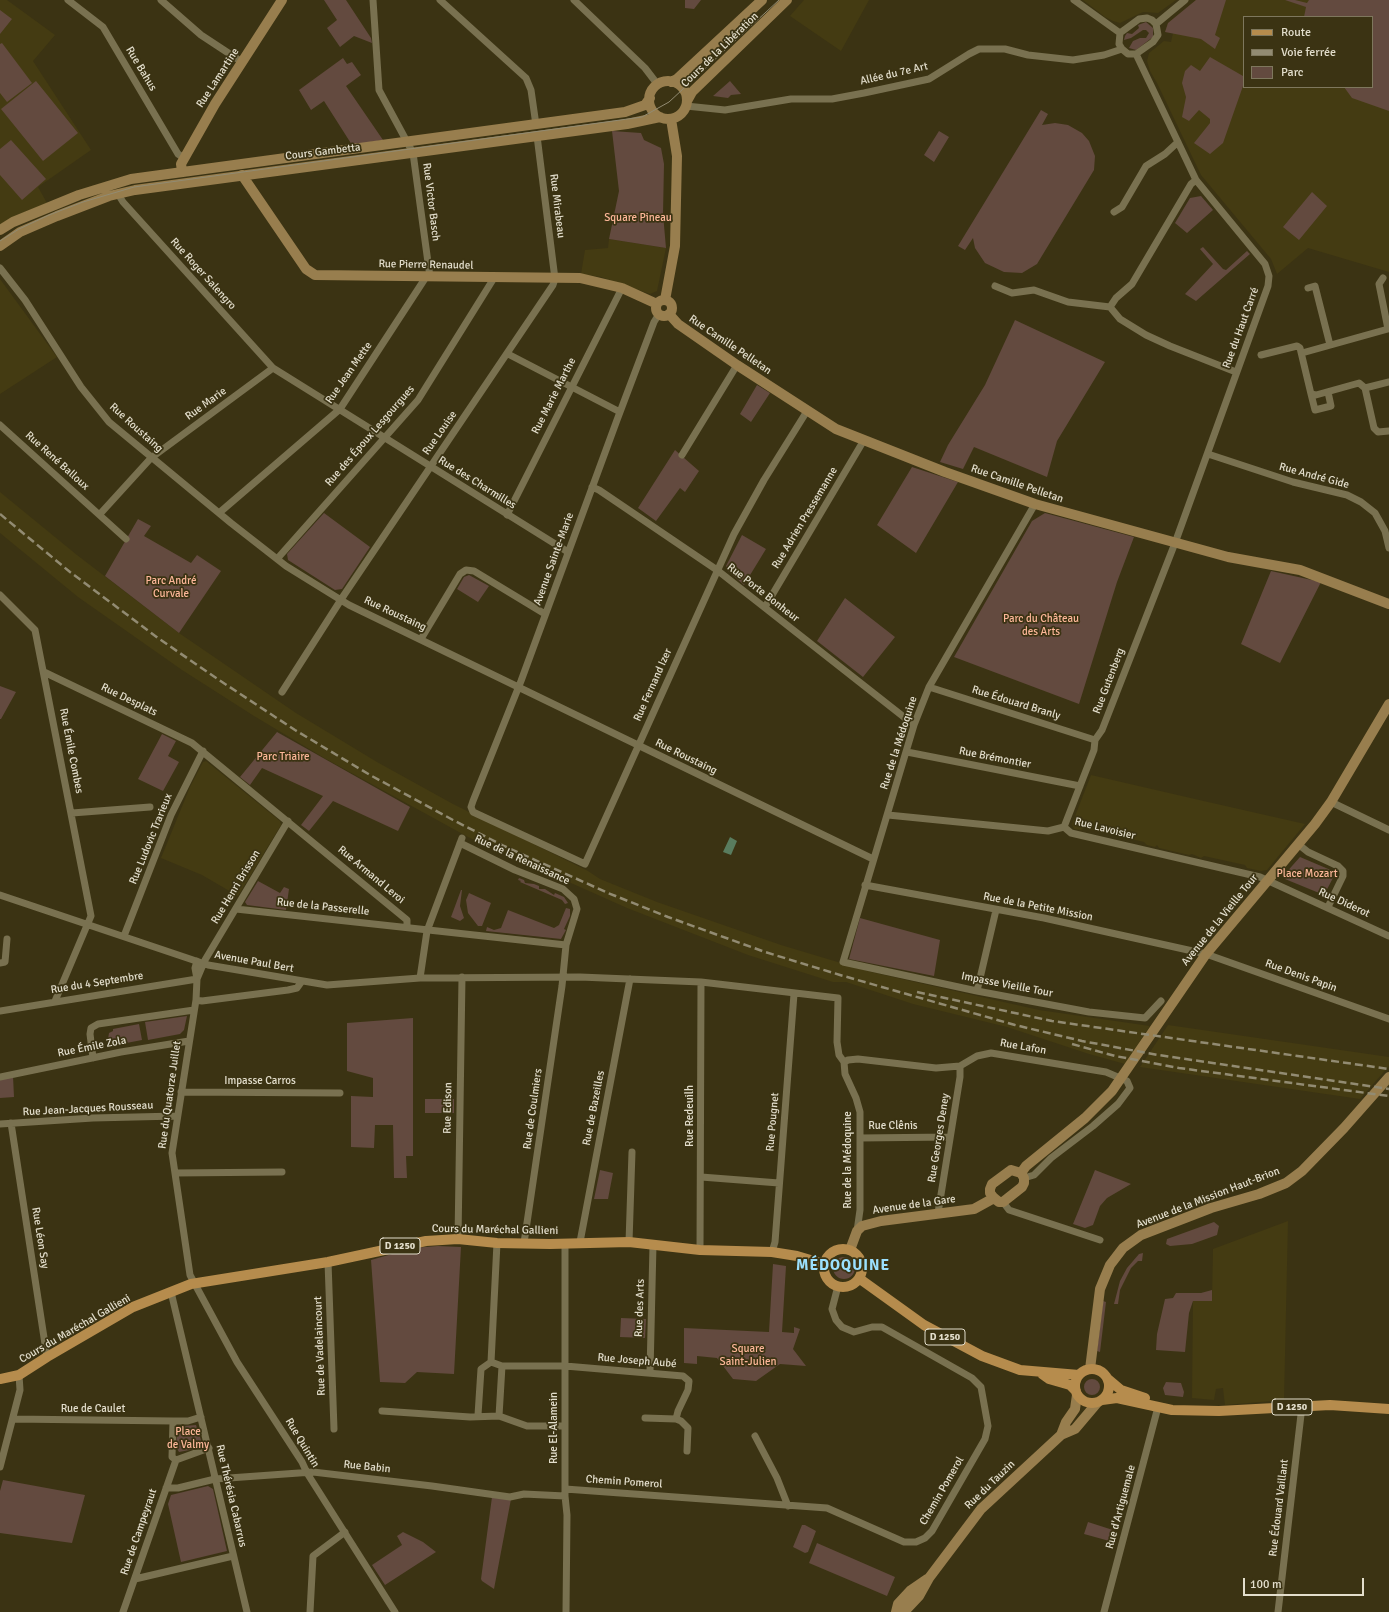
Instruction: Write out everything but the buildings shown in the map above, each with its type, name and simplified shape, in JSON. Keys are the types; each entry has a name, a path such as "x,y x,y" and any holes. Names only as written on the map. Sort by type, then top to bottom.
{"main road":[{"name":"Cours du Maréchal Gallieni","path":"0,1379 18,1375 133,1307 195,1283 328,1262 416,1242 458,1239 497,1243 629,1242 700,1250 772,1252 796,1256 824,1264"},
{"path":"844,1248 850,1250 855,1253 862,1262 863,1268 860,1279 850,1286 838,1286 828,1280 825,1275 824,1264 831,1252 844,1248"},
{"name":"D 1250","path":"860,1279 924,1325 948,1339 1001,1364 1020,1370 1041,1373 1079,1375"},
{"path":"1090,1369 1102,1372 1108,1379 1109,1391 1100,1401 1084,1401 1076,1393 1075,1385 1079,1375 1090,1369"},
{"name":"D 1250","path":"1041,1373 1049,1379 1070,1385 1076,1393"},
{"name":"D 1250","path":"1108,1379 1121,1390 1141,1398 1196,1410"},
{"name":"D 1250","path":"1100,1401 1117,1398 1172,1410 1236,1411 1330,1405 1389,1409"}],"street":[{"name":"Rue Bahus","path":"68,0 103,27 178,154 184,158"},
{"path":"161,0 201,35 242,62"},
{"name":"Rue Lamartine","path":"182,171 181,164 215,104 282,0"},
{"path":"373,0 379,90 413,153"},
{"path":"440,0 526,78 531,90 536,125"},
{"path":"576,0 648,71 658,85"},
{"name":"Cours de la Libération","path":"671,82 677,79 762,0"},
{"name":"Cours de la Libération","path":"687,103 692,92 776,13 787,0"},
{"path":"1074,0 1120,34"},
{"path":"1156,24 1184,0"},
{"path":"1147,18 1156,24 1158,35 1152,42 1136,54 1128,54 1118,44 1120,34 1139,19 1147,18"},
{"name":"Allée du 7e Art","path":"687,103 725,110 791,99 832,99 915,83 939,74 979,49 1005,49 1035,56 1073,60 1104,55 1122,49"},
{"name":"Rue du Haut Carré","path":"1136,54 1196,180 1258,255 1268,270 1268,286 1175,543"},
{"path":"671,82 683,89 687,103 681,114 671,119 660,117 651,108 650,98 652,90 658,85 671,82"},
{"name":"Cours Gambetta","path":"0,230 28,216 106,185 131,179 626,112 645,105 650,98"},
{"name":"Cours Gambetta","path":"0,246 20,232 84,205 118,194 242,175 627,124 660,117"},
{"path":"662,308 675,246 677,156 671,119"},
{"name":"Rue Mirabeau","path":"537,136 555,279"},
{"path":"1114,212 1122,207 1146,166 1165,154 1178,142"},
{"name":"Rue Victor Basch","path":"413,153 428,277"},
{"name":"Rue Pierre Renaudel","path":"242,175 310,273 315,275 555,279 580,278 622,288 662,308"},
{"path":"1110,307 1116,298 1132,284 1191,184 1196,180"},
{"name":"Rue Roger Salengro","path":"118,194 273,368"},
{"name":"Rue Roustaing","path":"0,268 25,300 93,402 109,422 151,458 277,559 341,600 638,746 873,859"},
{"name":"Rue Jean Mette","path":"219,513 340,409 428,277"},
{"name":"Rue des Époux Lesgourgues","path":"277,559 418,400 494,278"},
{"path":"1302,353 1388,329 1379,284 1383,278"},
{"name":"Rue Louise","path":"282,692 341,600 508,354 553,285 555,279"},
{"path":"995,286 1012,293 1034,290 1068,302 1110,307 1120,319 1146,335 1236,372"},
{"path":"1308,288 1316,286 1330,345"},
{"name":"Rue Marie Marthe","path":"507,515 622,288"},
{"name":"Rue Camille Pelletan","path":"662,308 678,324 737,365 836,429 945,472 1035,504 1175,543 1228,556 1300,570 1389,604"},
{"name":"Avenue Sainte-Marie","path":"473,812 471,807 473,801 518,687 654,322 662,308"},
{"path":"1261,355 1297,346 1300,348 1302,353 1315,410 1331,406 1328,392"},
{"path":"508,354 620,412"},
{"path":"682,455 737,365"},
{"name":"Rue des Charmilles","path":"273,368 568,552"},
{"name":"Rue Marie","path":"151,458 273,368"},
{"path":"1365,388 1389,382"},
{"path":"1311,394 1316,395 1359,383 1365,388 1374,428 1378,432 1389,431"},
{"name":"Rue Fernand Izer","path":"473,812 585,864 717,570 746,512 807,411"},
{"name":"Rue René Balloux","path":"0,425 126,539"},
{"name":"Rue Adrien Pressemanne","path":"765,607 864,440"},
{"name":"Rue André Gide","path":"1208,454 1293,482 1347,495 1361,502 1375,513 1385,531 1389,548"},
{"path":"100,514 151,458"},
{"name":"Rue Porte Bonheur","path":"592,487 599,490 717,570 914,725"},
{"name":"Rue de la Médoquine","path":"843,962 914,725 929,687 1035,504"},
{"name":"Rue Gutenberg","path":"1064,827 1094,750 1095,740 1102,730 1175,543"},
{"path":"421,639 460,574 466,570 474,571 545,614"},
{"name":"Rue Émile Combes","path":"0,595 35,630 91,916 89,924"},
{"name":"Rue Desplats","path":"44,672 192,743 202,751"},
{"name":"Rue Édouard Branly","path":"929,687 1095,740"},
{"name":"Avenue de la Vieille Tour","path":"1022,1175 1026,1166 1085,1118 1112,1091 1206,954 1331,802 1389,704"},
{"name":"Rue Armand Leroi","path":"202,751 407,920 407,927"},
{"name":"Rue Ludovic Trarieux","path":"124,936 171,815 202,751"},
{"name":"Rue Brémontier","path":"907,752 1080,786"},
{"path":"1331,802 1389,830"},
{"path":"72,813 150,807"},
{"name":"Rue Lavoisier","path":"888,815 1048,831 1064,827 1071,833 1268,880"},
{"name":"Rue Henri Brisson","path":"200,962 236,909 288,821"},
{"name":"Rue de la Renaissance","path":"427,931 461,841 515,870 562,889 571,895 576,904 577,914 566,945"},
{"path":"1298,844 1308,852 1338,866 1343,871 1343,876 1328,907"},
{"name":"Rue Diderot","path":"1268,880 1389,936"},
{"name":"Rue de la Petite Mission","path":"865,885 1044,918 1206,954"},
{"path":"0,895 200,962"},
{"name":"Rue de la Passerelle","path":"236,909 407,927"},
{"path":"977,991 996,910"},
{"path":"55,1001 89,924"},
{"path":"407,927 427,931 566,945 562,978"},
{"path":"420,978 427,931"},
{"path":"0,963 5,962 7,940"},
{"name":"Rue Denis Papin","path":"1206,954 1389,1019"},
{"name":"Rue du Quatorze Juillet","path":"195,1283 190,1275 172,1152 196,1000 197,979 195,968 200,962"},
{"name":"Avenue Paul Bert","path":"200,962 327,985 420,978 462,977 630,979 700,982 838,998"},
{"name":"Impasse Vieille Tour","path":"843,962 1047,1005 1145,1018 1162,1000"},
{"name":"Rue Edison","path":"458,1239 462,977"},
{"name":"Rue de Coulmiers","path":"524,1243 562,978"},
{"name":"Rue du 4 Septembre","path":"0,1011 197,979"},
{"name":"Rue de Bazeilles","path":"580,1242 630,979"},
{"path":"196,1000 202,1001 288,990 297,988 302,981"},
{"name":"Rue Redeuilh","path":"700,982 700,1250"},
{"name":"Rue Pougnet","path":"772,1252 775,1242 794,994"},
{"name":"Rue de la Médoquine","path":"838,998 837,1042 839,1055 844,1062 845,1074 856,1098 860,1112 860,1210 857,1231"},
{"path":"94,1058 90,1034 91,1028 98,1024 194,1010"},
{"name":"Rue Émile Zola","path":"0,1077 186,1040 189,1041"},
{"name":"Rue Lafon","path":"844,1062 858,1059 936,1068 960,1066 977,1056 991,1052 1106,1072 1127,1081 1130,1088 1118,1104 1093,1126 1050,1158 1034,1175 1022,1175"},
{"name":"Rue Georges Deney","path":"938,1213 960,1077 960,1066"},
{"name":"Avenue de la Mission Haut-Brion","path":"1090,1369 1100,1289 1110,1265 1123,1248 1141,1235 1211,1208 1258,1194 1286,1183 1302,1171 1348,1124 1389,1077"},
{"name":"Impasse Carros","path":"181,1092 340,1093"},
{"name":"Rue Jean-Jacques Rousseau","path":"0,1124 93,1118 177,1116"},
{"name":"Rue Léon Say","path":"11,1123 47,1357"},
{"name":"Rue Clênis","path":"860,1138 950,1137"},
{"path":"629,1242 632,1152"},
{"path":"1003,1202 1022,1187 1022,1175 1015,1170 1008,1171 992,1184 990,1193 996,1200 1003,1202 1009,1210 1100,1240"},
{"path":"175,1173 282,1172"},
{"path":"701,1176 779,1183"},
{"name":"Avenue de la Gare","path":"857,1231 868,1224 974,1209 994,1198"},
{"path":"850,1250 857,1231"},
{"path":"478,1415 481,1369 491,1362 497,1243"},
{"name":"Rue El-Alamein","path":"565,1243 565,1492 567,1515 566,1612"},
{"name":"Rue des Arts","path":"650,1372 653,1245"},
{"name":"Rue de Vadelaincourt","path":"328,1262 334,1429"},
{"name":"Rue Quintin","path":"195,1283 237,1362 302,1462 307,1473 346,1532 395,1612"},
{"name":"Chemin Pomerol","path":"565,1492 689,1497 827,1508 904,1542 916,1542 925,1538 932,1531 988,1432 984,1398 977,1382 882,1327 872,1327 854,1332 842,1327 836,1320 832,1309 838,1286"},
{"name":"Rue Thérésia Cabarrus","path":"171,1292 247,1612"},
{"name":"Rue Joseph Aubé","path":"491,1362 502,1366 565,1366 679,1375 689,1381 688,1390 678,1411 676,1419"},
{"path":"499,1416 502,1366"},
{"path":"0,1468 20,1390 18,1375"},
{"name":"Rue du Tauzin","path":"1061,1435 1066,1422 1075,1409 1076,1393"},
{"name":"Rue du Tauzin","path":"904,1612 919,1596 929,1578 982,1509 1061,1435 1074,1429 1100,1401"},
{"name":"Rue Édouard Vaillant","path":"1278,1612 1302,1406"},
{"name":"Rue d'Artiguemale","path":"1104,1612 1158,1407"},
{"path":"382,1411 470,1416 499,1416 527,1426 565,1426"},
{"path":"200,1417 188,1421 173,1421 177,1458 209,1448"},
{"path":"645,1418 676,1419 688,1428 687,1451"},
{"name":"Rue de Caulet","path":"13,1419 173,1421"},
{"path":"755,1436 777,1478 788,1506"},
{"name":"Rue de Campeyraut","path":"123,1612 177,1458"},
{"name":"Rue Babin","path":"166,1488 178,1488 215,1479 307,1473 424,1485 510,1497 524,1494 565,1492"},
{"path":"310,1612 313,1556 346,1532"},
{"path":"135,1579 234,1556"},
{"name":"Rue du Tauzin","path":"896,1612 898,1604 907,1594 929,1578"}],"shaded area":[{"path":"0,0 7,0 55,35 33,61 91,150 38,187 47,203 17,215 0,225"},
{"path":"804,0 869,0 841,51 790,16"},
{"path":"1083,0 1176,0 1158,13 1143,12 1120,23 1105,17"},
{"path":"1196,0 1389,0 1389,272 1308,248 1277,274 1271,259 1201,175 1150,71 1147,61 1149,53 1164,41 1171,42 1173,33 1165,32 1168,23"},
{"path":"609,239 666,248 657,291 650,294 601,277 581,274 585,250 608,248"},
{"path":"0,279 57,357 0,394"},
{"path":"0,492 77,555 179,633 296,713 377,762 453,804 588,871 600,879 657,902 781,945 871,972 1039,1010 1150,1026 1125,1064 1089,1054 1007,1027 913,1004 846,982 833,982 748,955 627,908 468,837 326,759 254,716 182,670 78,597 0,533"},
{"path":"206,761 280,821 281,825 238,896 202,875 161,858 190,787 203,762"},
{"path":"1091,775 1305,824 1267,870 1261,871 1247,868 1245,865 1204,856 1201,858 1192,854 1189,855 1159,848 1157,845 1155,847 1147,845 1144,842 1084,828 1081,830 1074,829 1072,824"},
{"path":"730,837 737,841 731,855 723,852"},
{"path":"1168,1025 1389,1057 1389,1066 1360,1099 1140,1067"},
{"path":"1288,1221 1284,1400 1225,1405 1223,1388 1216,1389 1214,1400 1192,1398 1193,1301 1212,1301 1213,1249"}],"green space":[{"path":"324,0 346,0 371,38 372,43 354,36 340,47 327,28 337,20"},
{"path":"685,0 701,0 694,9 685,8"},
{"path":"1196,0 1226,0 1215,35 1220,38 1215,49 1201,39 1165,32 1168,23"},
{"path":"1285,0 1295,0 1307,3 1309,0 1389,0 1389,111 1352,98 1345,88 1373,88 1373,16 1304,16 1306,7"},
{"path":"0,10 12,19 0,34"},
{"path":"1146,22 1153,28 1153,37 1136,50 1129,48 1133,41 1140,38 1146,38 1149,33 1146,30 1143,30 1131,38 1124,40 1125,36 1127,33 1132,34 1139,28 1138,25"},
{"path":"2,43 32,83 7,102 0,93 0,44"},
{"path":"1210,57 1243,76 1243,86 1223,143 1210,154 1194,143 1210,123 1210,119 1199,110 1189,121 1182,117 1186,97 1182,83 1185,71 1191,65 1200,71"},
{"path":"343,58 347,64 352,62 361,75 346,86 383,140 352,145 324,101 311,110 299,90"},
{"path":"36,81 78,133 43,161 1,109"},
{"path":"730,81 741,94 731,95 728,98 713,96"},
{"path":"1041,110 1048,114 1042,125 1055,123 1068,125 1082,133 1089,141 1095,156 1094,170 1037,264 1022,273 1004,272 985,263 975,248 973,238 965,250 958,246"},
{"name":"Square Pineau","path":"612,131 641,133 644,140 661,148 664,164 663,214 666,248 609,239 619,191"},
{"path":"939,131 949,137 934,162 924,155"},
{"path":"11,140 46,179 22,200 0,175 0,149"},
{"path":"1312,192 1327,206 1299,240 1283,227"},
{"path":"1201,196 1213,210 1187,233 1175,223 1190,198"},
{"path":"1203,247 1223,269 1226,270 1247,251 1250,254 1196,301 1185,294 1213,264 1200,249"},
{"path":"1015,320 1105,362 1057,441 1047,477 974,447 963,469 940,462 948,445 985,385"},
{"path":"757,385 770,393 751,422 740,414"},
{"path":"675,450 699,471 685,492 680,488 656,521 638,508"},
{"path":"912,467 958,482 916,553 877,525"},
{"path":"324,513 370,547 342,589 335,590 288,560 287,554"},
{"name":"Parc du Château des Arts","path":"1045,513 1134,537 1117,582 1079,704 954,657 1032,521"},
{"name":"Parc André Curvale","path":"138,519 151,526 144,536 191,563 197,555 221,571 179,633 105,576"},
{"path":"742,535 766,549 744,585 728,571 726,566"},
{"path":"1271,571 1321,582 1280,663 1241,644"},
{"path":"469,575 489,586 478,602 457,589 464,577"},
{"path":"845,598 895,637 863,677 817,641"},
{"path":"0,686 16,692 1,719 0,719"},
{"name":"Parc Triaire","path":"277,732 410,807 398,831 333,801 309,831 301,825 323,796 262,768 250,785 240,777"},
{"path":"162,734 176,741 168,756 179,762 163,791 138,779"},
{"name":"Place Mozart","path":"1300,857 1333,871 1334,876 1324,895 1285,879 1284,875"},
{"path":"519,878 524,880 525,883 539,886 539,889 545,889 554,895 555,893 564,897 568,903 565,904 562,900 520,882 521,881 518,880"},
{"path":"258,881 280,893 284,887 289,889 286,910 247,905 245,902"},
{"path":"461,890 460,906 464,918 460,921 451,917"},
{"path":"469,893 491,903 482,926 478,926 468,913 466,900"},
{"path":"566,908 570,909 570,916 564,929 566,930 561,939 486,931 487,927 494,930 501,928 508,910 554,928 559,925"},
{"path":"860,918 940,940 934,976 849,959"},
{"path":"187,1016 184,1030 180,1034 148,1040 145,1022"},
{"path":"413,1018 413,1156 406,1156 407,1178 394,1178 393,1125 375,1125 374,1148 351,1147 351,1096 373,1097 373,1078 347,1071 347,1023"},
{"path":"139,1024 142,1040 116,1045 108,1039 109,1033 113,1031 113,1029"},
{"path":"13,1076 14,1097 0,1098 0,1079"},
{"path":"425,1099 454,1099 454,1113 425,1113"},
{"path":"600,1170 613,1173 608,1199 594,1199"},
{"path":"1095,1170 1131,1184 1107,1198 1100,1206 1093,1225 1085,1228 1073,1224"},
{"path":"1214,1222 1219,1226 1217,1235 1192,1244 1170,1246 1166,1244 1167,1239"},
{"path":"438,1246 461,1247 454,1374 417,1372 405,1383 380,1382 371,1260 413,1248"},
{"path":"1143,1253 1142,1261 1138,1261 1131,1268 1120,1290 1118,1304 1114,1304 1120,1281 1127,1268 1139,1254"},
{"path":"844,1257 852,1260 855,1268 852,1276 844,1279 836,1276 833,1268 836,1260"},
{"name":"Square Saint-Julien","path":"773,1264 786,1266 782,1332 794,1333 794,1327 800,1329 793,1349 806,1366 780,1364 756,1381 733,1379 717,1358 697,1356 697,1364 684,1363 684,1328 769,1332"},
{"path":"1212,1290 1212,1301 1193,1301 1189,1313 1185,1352 1156,1350 1157,1334 1165,1299 1173,1298 1176,1293 1201,1293"},
{"path":"1103,1301 1106,1302 1100,1352 1097,1351"},
{"path":"621,1318 646,1319 645,1338 620,1337"},
{"path":"1092,1379 1098,1381 1100,1387 1098,1393 1092,1395 1086,1393 1084,1387 1086,1381"},
{"path":"1166,1382 1181,1383 1184,1392 1183,1397 1165,1395 1163,1388"},
{"name":"Place de Valmy","path":"196,1425 201,1440 200,1446 195,1449 179,1452 176,1447 177,1431 184,1426"},
{"path":"3,1480 85,1495 72,1543 0,1533 0,1491"},
{"path":"208,1486 213,1489 227,1551 181,1562 168,1504 171,1495"},
{"path":"492,1497 511,1499 494,1589 481,1579"},
{"path":"1088,1522 1116,1531 1113,1542 1084,1534"},
{"path":"802,1525 816,1531 808,1552 805,1553 793,1547"},
{"path":"403,1532 423,1542 436,1552 385,1585 372,1565 402,1545 397,1536"},
{"path":"817,1543 895,1577 887,1596 809,1563"}],"tram line":[{"path":"0,241 19,229 49,215 83,202 134,187 642,117 669,102 779,0"}],"railway":[{"path":"0,514 70,572 158,638 295,730 370,775 453,820 504,846 608,893 668,917 765,952 1015,1025 1082,1041 1158,1055 1389,1089"},
{"path":"917,992 1052,1021 1389,1069"},
{"path":"1072,1044 1115,1056 1179,1068 1389,1096"}],"district":[{"name":"MÉDOQUINE","path":"843,1266"}]}
